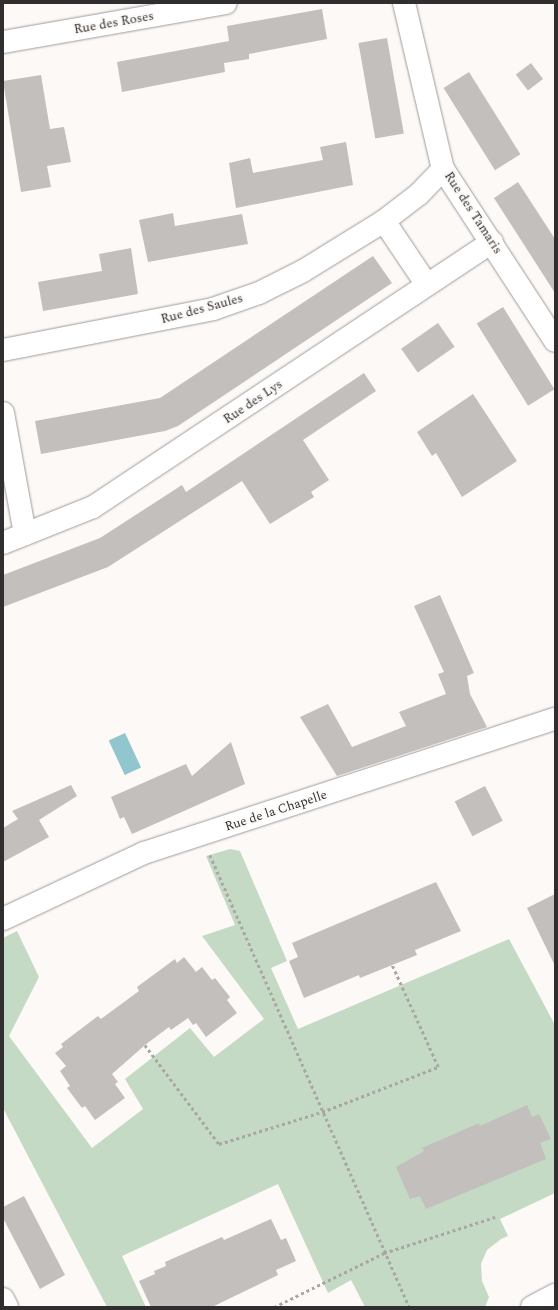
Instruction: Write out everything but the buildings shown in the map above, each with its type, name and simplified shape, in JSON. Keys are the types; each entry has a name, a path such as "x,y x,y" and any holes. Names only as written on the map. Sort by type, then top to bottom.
{"street":[{"name":"Rue des Roses","path":"3,42 226,3"},
{"name":"Rue des Tamaris","path":"404,3 443,168 555,341"},
{"name":"Rue des Saules","path":"3,350 213,309 259,293 303,271 384,221 419,194 443,168"},
{"path":"384,221 427,286"},
{"name":"Rue des Lys","path":"3,543 93,507 492,242"},
{"path":"3,413 25,534"},
{"name":"Rue de la Chapelle","path":"3,920 144,853 555,719"},
{"path":"532,1307 555,1294"},
{"path":"3,1299 7,1307"}],"path":[{"path":"201,835 409,1307"},
{"path":"145,1045 219,1144 322,1112 438,1067 392,965"},
{"path":"274,1307 384,1253 495,1217"}],"green space":[{"path":"230,849 240,851 287,961 271,968 298,1029 509,939 555,1025 555,1193 500,1219 508,1236 501,1239 487,1250 481,1264 482,1281 489,1297 485,1307 365,1307 351,1280 328,1293 278,1184 122,1256 146,1307 107,1307 3,1108 3,938 17,931 39,977 9,1036 92,1148 143,1109 125,1079 190,1028 214,1057 264,1019 202,936 235,925 206,856"}],"water":[{"path":"125,733 141,767 125,775 109,741"}]}
